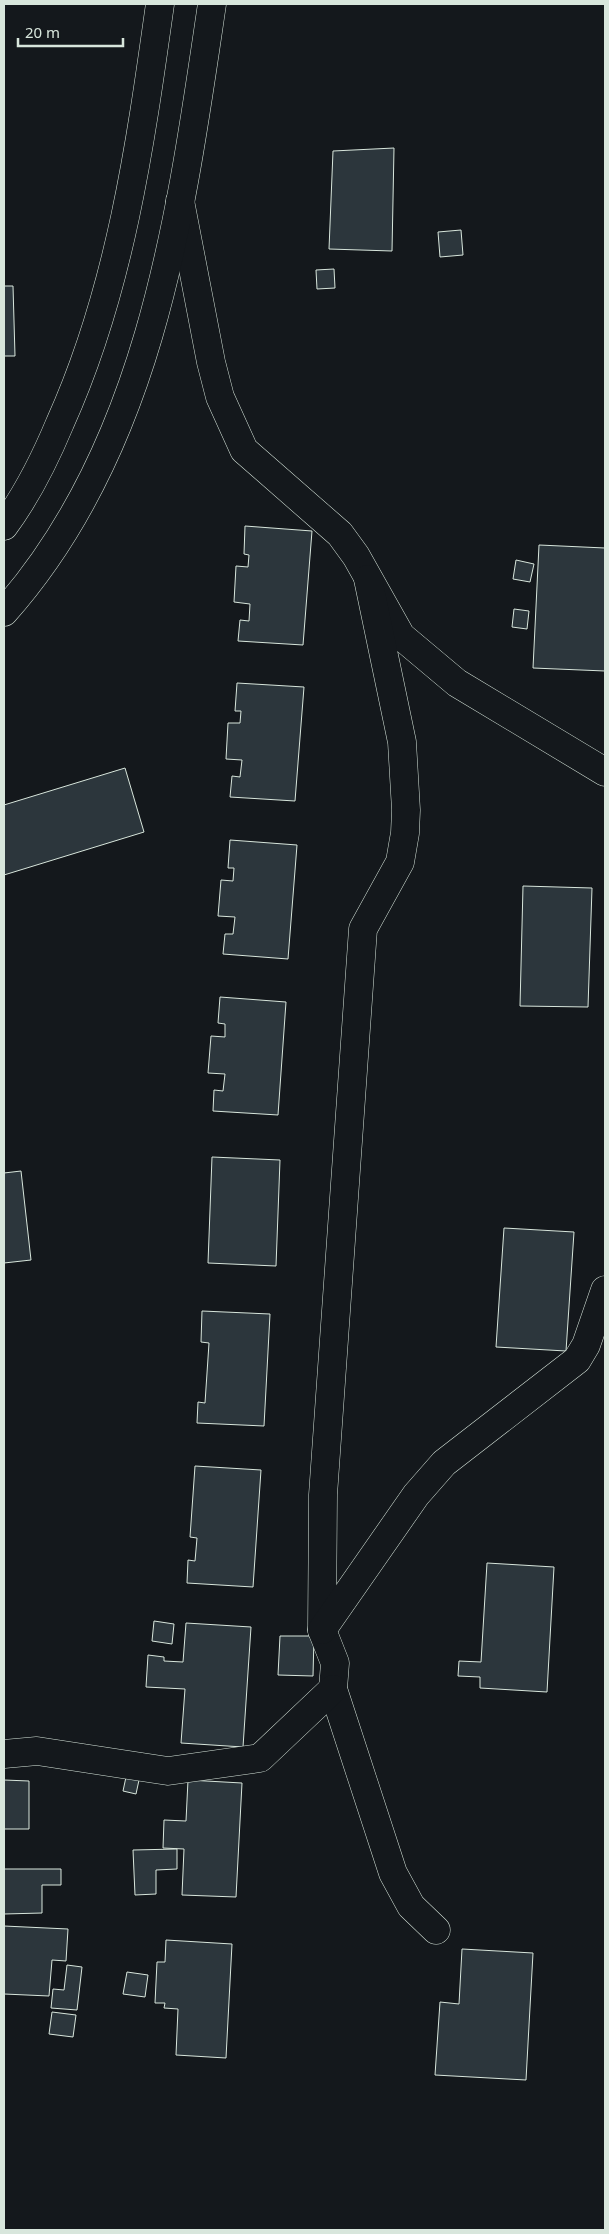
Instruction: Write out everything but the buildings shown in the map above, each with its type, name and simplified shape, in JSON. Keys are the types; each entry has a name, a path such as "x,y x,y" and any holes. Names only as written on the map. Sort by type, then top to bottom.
{"main road":[{"path":"4,526 18,507 50,447 81,378 105,305 125,223 139,152 160,4"},
{"path":"4,612 57,544 90,486 118,425 141,358 163,282 180,201 212,4"},
{"path":"180,201 211,362 220,397 244,450 340,534 356,556 401,636 457,683 605,772"},
{"path":"368,579 402,742 405,833 400,862 363,929 323,1496 322,1630 335,1663 333,1689 393,1873 411,1906 436,1930"},
{"path":"322,1630 416,1495 444,1463 577,1360 586,1346 605,1290"},
{"path":"4,1754 37,1751 168,1771 260,1758 333,1689"}]}
